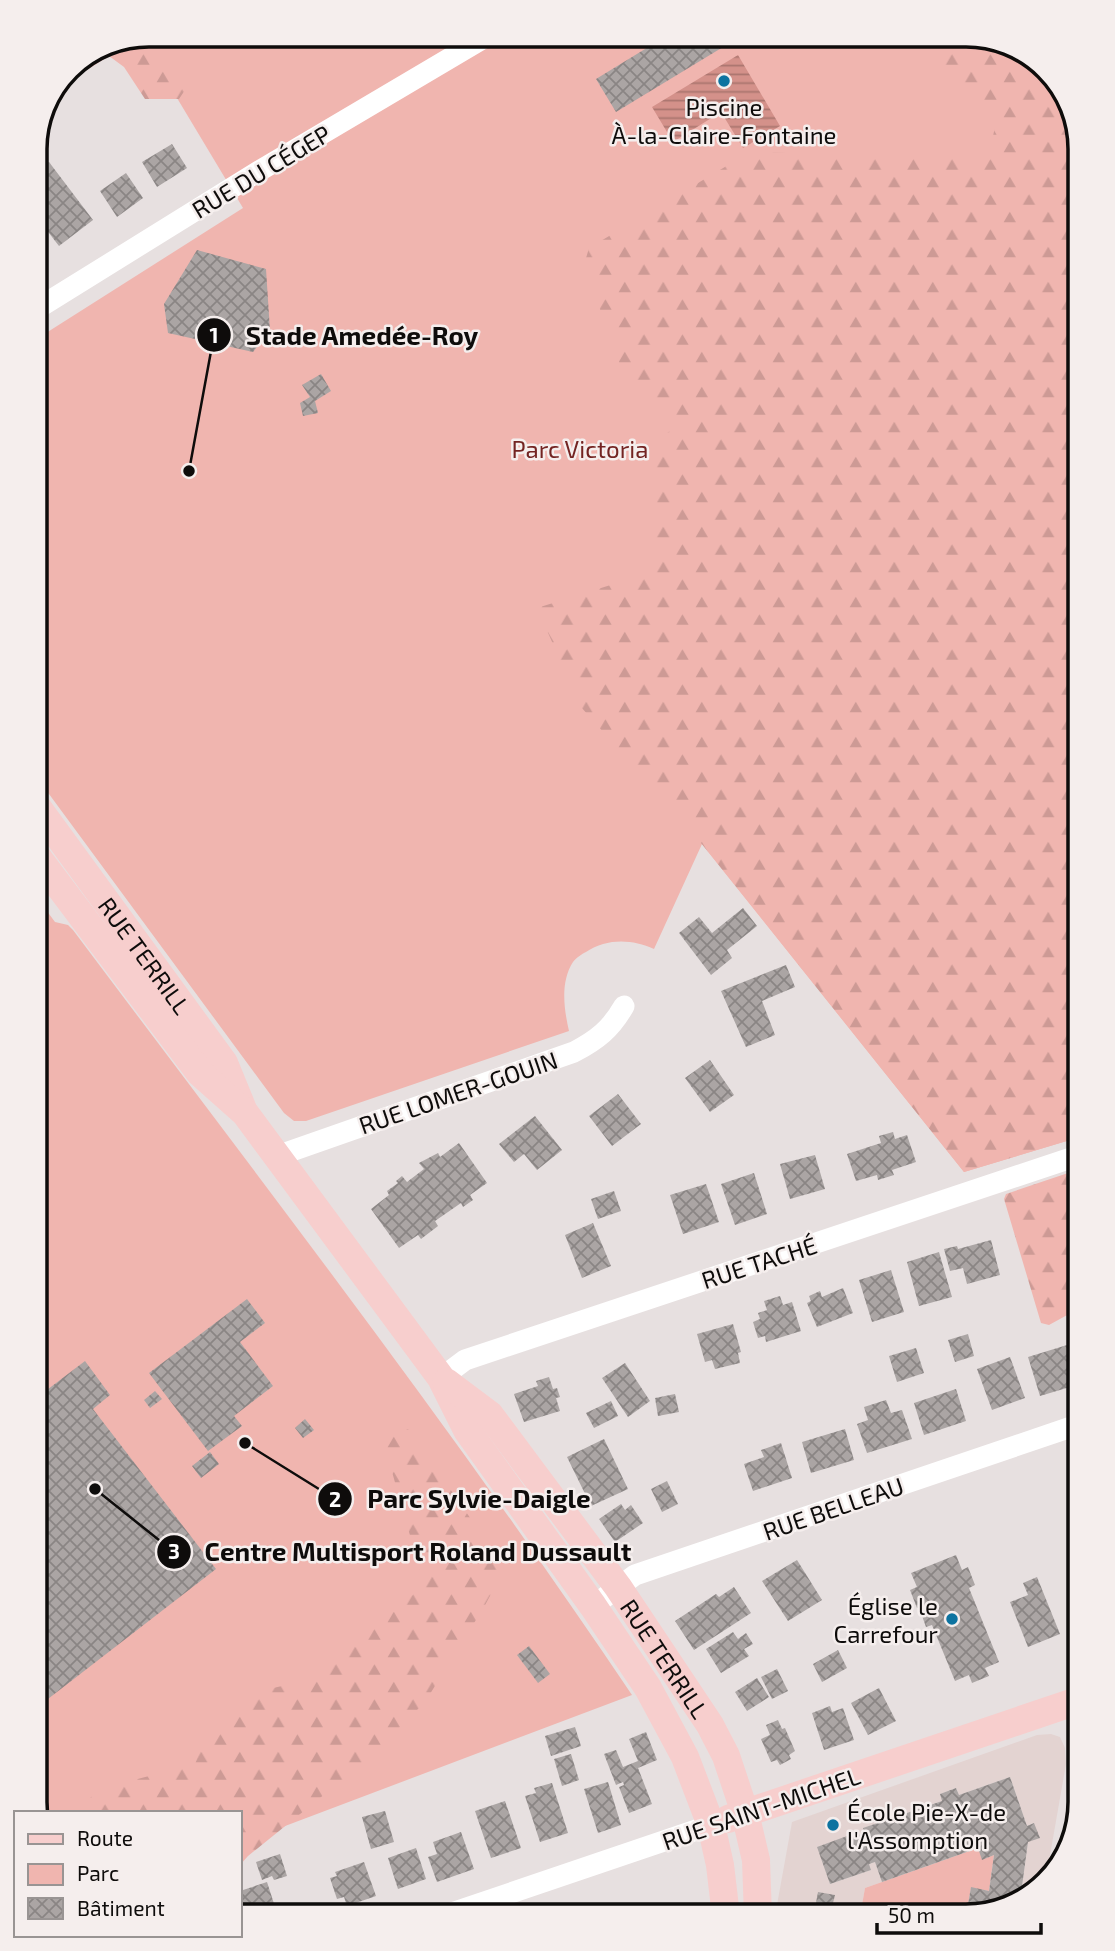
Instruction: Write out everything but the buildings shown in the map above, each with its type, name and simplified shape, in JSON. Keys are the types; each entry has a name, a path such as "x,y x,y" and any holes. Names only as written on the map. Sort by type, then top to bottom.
{"street":[{"name":"RUE DU CÉGEP","path":"47,303 259,171 469,47"},
{"name":"RUE TERRILL","path":"47,820 224,1063 245,1113"},
{"name":"RUE TERRILL","path":"47,871 200,1073 245,1113 277,1156 441,1378 467,1430 593,1606 667,1721 685,1757 711,1825 725,1904"},
{"name":"RUE LOMER-GOUIN","path":"277,1156 574,1052 603,1035 614,1024 624,1006"},
{"name":"RUE TACHÉ","path":"441,1378 465,1360 1068,1159"},
{"name":"RUE TERRILL","path":"441,1378 490,1415 618,1587 710,1725 726,1756 745,1813 756,1860 758,1904"},
{"name":"RUE BELLEAU","path":"593,1606 635,1575 1068,1428"},
{"name":"RUE SAINT-MICHEL","path":"478,1904 1068,1704"}],"shaded area":[{"name":"Piscine À-la-Claire-Fontaine","path":"738,55 780,126 743,148 721,112 673,142 652,107"},
{"name":"École Pie-X-de l'Assomption","path":"1051,1734 1060,1737 1065,1748 1066,1764 1049,1860 1022,1887 1028,1842 1034,1823 1027,1826 1010,1777 959,1795 956,1788 940,1794 942,1801 864,1828 865,1833 818,1847 830,1884 871,1870 869,1864 875,1862 882,1882 865,1888 862,1904 777,1904 792,1822 1037,1735"}],"green space":[{"name":"Parc Victoria","path":"147,47 972,47 1011,58 1042,82 1057,104 1064,123 1068,149 1068,1141 964,1172 702,844 654,949 637,943 611,942 594,947 573,962 565,987 569,1031 306,1121 294,1121 284,1113 47,791 47,332 243,208"},
{"path":"159,47 185,90 179,99 145,99 124,67 109,56 82,73 110,55 129,49"},
{"path":"921,47 986,49 1022,64 1042,82 1057,104 1064,123 1068,149 1068,1141 964,1172 701,843 581,707 537,608 649,573 657,520 654,442 683,422 624,376 584,265 589,248 750,152 988,158 998,114"},
{"path":"47,911 55,922 68,925 73,930 287,1214 497,1500 632,1695 242,1842 242,1811 48,1811"},
{"path":"1068,1173 1068,1315 1049,1325 1041,1323 1004,1199 1006,1194"},
{"path":"400,1426 409,1430 505,1568 425,1702 367,1760 242,1863 242,1811 69,1811 107,1787 195,1764 207,1732 251,1693 318,1678 424,1585 385,1447 389,1435"},
{"path":"978,1848 983,1859 994,1855 989,1891 971,1888 968,1904 862,1904 865,1888"}],"place":[{"name":"Piscine À-la-Claire-Fontaine","path":"724,81"},
{"name":"Stade Amedée-Roy","path":"189,471"},
{"name":"Parc Sylvie-Daigle","path":"245,1443"},
{"name":"Centre Multisport Roland Dussault","path":"95,1489"},
{"name":"Église le Carrefour","path":"952,1619"},
{"name":"École Pie-X-de l'Assomption","path":"833,1825"}]}
